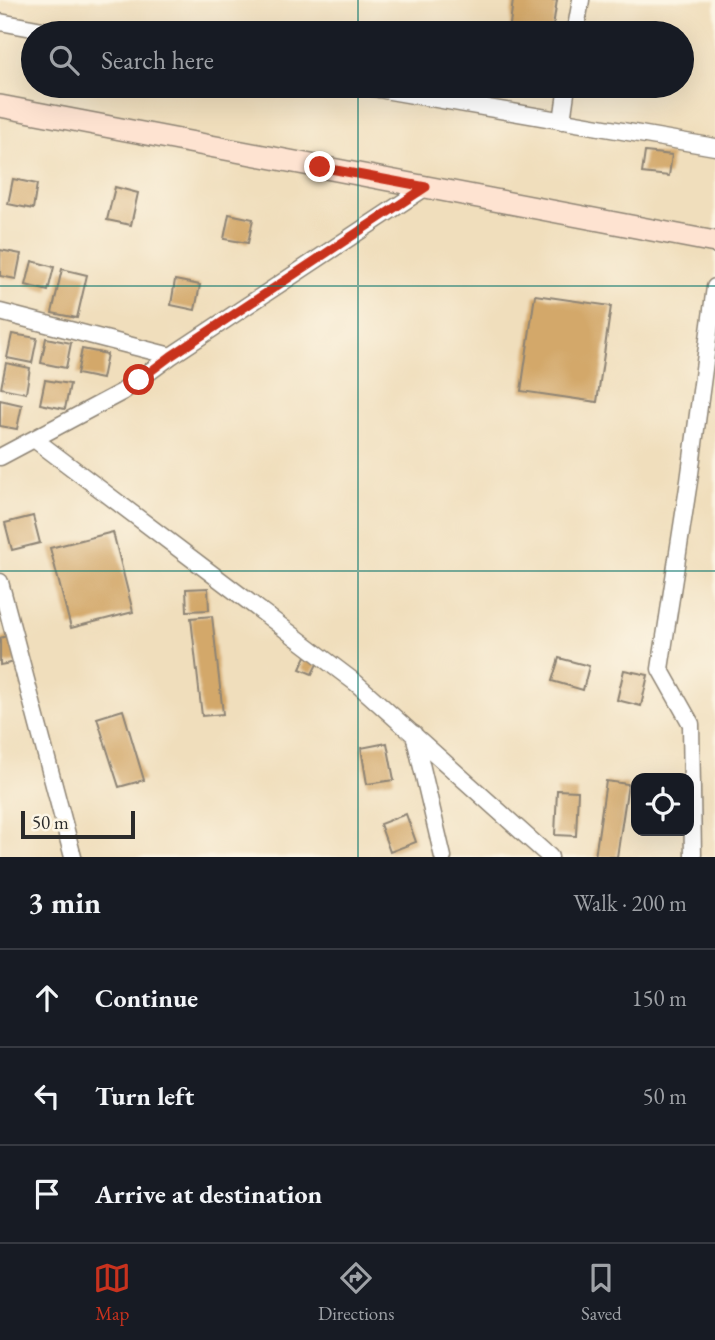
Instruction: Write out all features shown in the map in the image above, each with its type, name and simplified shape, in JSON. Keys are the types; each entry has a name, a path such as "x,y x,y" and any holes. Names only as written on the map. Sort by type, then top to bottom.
{"main road":[{"path":"0,106 715,242"}],"street":[{"path":"577,21 580,0"},
{"path":"0,22 21,26"},
{"path":"430,98 715,147"},
{"path":"562,121 565,98"},
{"path":"3,452 34,439 122,392 171,356 426,187"},
{"path":"694,857 691,724 660,669 715,287"},
{"path":"0,312 171,356"},
{"path":"34,439 356,682 550,857"},
{"path":"0,582 73,857"},
{"path":"414,734 443,857"}],"building":[{"path":"513,0 557,0 554,21 510,21"},
{"path":"645,152 672,155 669,176 642,173"},
{"path":"13,179 37,184 33,209 8,204"},
{"path":"115,187 138,193 131,225 107,220"},
{"path":"229,214 253,219 248,243 224,239"},
{"path":"0,250 21,254 16,279 0,276"},
{"path":"32,261 54,267 48,291 26,285"},
{"path":"62,269 87,275 77,318 52,313"},
{"path":"175,280 200,285 195,310 171,305"},
{"path":"535,295 611,306 597,402 521,391"},
{"path":"12,334 37,338 32,363 7,358"},
{"path":"46,338 71,343 66,368 41,363"},
{"path":"82,349 107,354 102,379 77,374"},
{"path":"6,363 30,368 26,393 1,388"},
{"path":"45,380 70,384 65,409 40,404"},
{"path":"0,400 22,405 17,429 0,426"},
{"path":"33,516 40,543 12,550 5,523"},
{"path":"113,532 133,612 71,628 50,548"},
{"path":"208,588 209,610 187,611 186,589"},
{"path":"212,616 223,714 202,716 191,618"},
{"path":"10,635 16,662 0,665 0,638"},
{"path":"306,656 318,662 312,674 300,669"},
{"path":"559,658 589,666 583,690 552,681"},
{"path":"624,670 648,675 641,706 617,700"},
{"path":"123,710 144,780 119,787 97,718"},
{"path":"387,743 394,780 367,784 361,748"},
{"path":"606,781 628,784 617,857 595,857"},
{"path":"557,790 578,791 576,836 555,835"},
{"path":"406,814 416,842 390,852 380,824"}],"route":[{"path":"139,380 426,187 320,167"}]}
